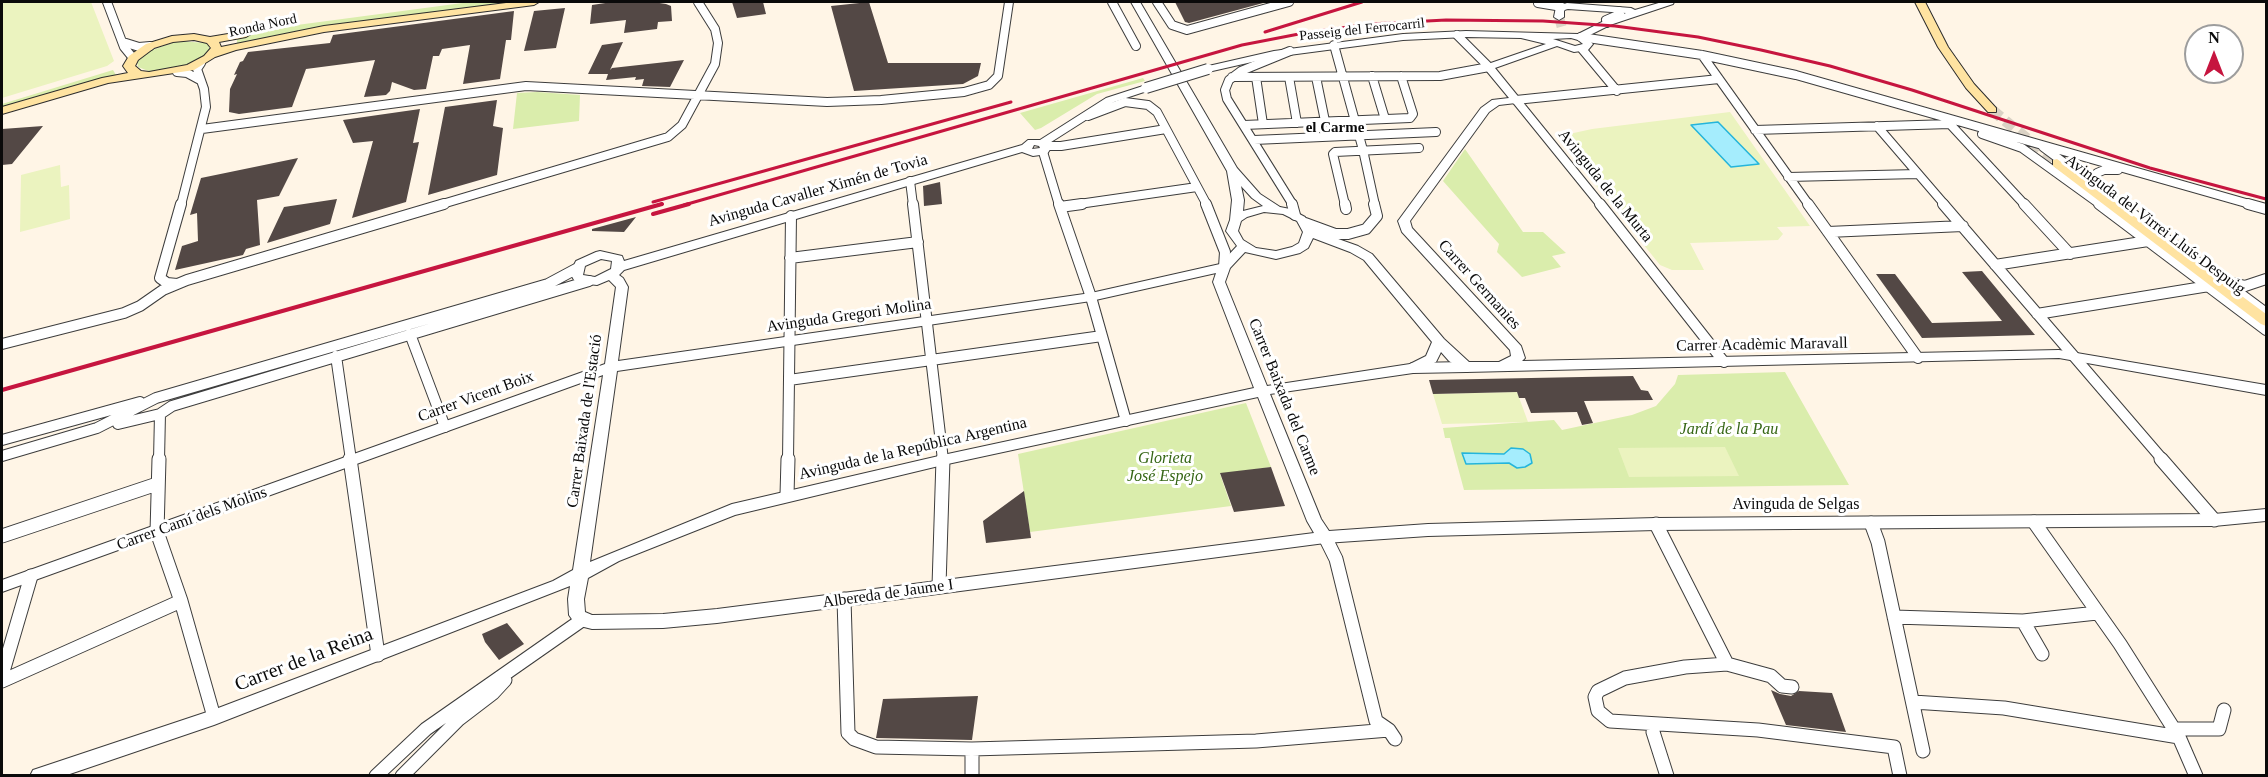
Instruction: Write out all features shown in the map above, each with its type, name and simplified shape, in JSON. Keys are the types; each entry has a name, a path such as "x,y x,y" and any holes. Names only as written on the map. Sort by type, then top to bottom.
{"main road":[{"name":"Ronda Nord","path":"150,46 184,38 210,40 303,22 454,2"},
{"name":"Ronda Nord","path":"213,54 260,41 335,27 534,2"},
{"path":"1920,2 1942,47 1970,86 1992,110"},
{"path":"2,111 106,80 139,74 163,75 177,72 201,63 213,54 215,43 210,40"},
{"path":"2,102 107,71 132,59 150,46"},
{"path":"132,59 129,66 132,71 139,74"},
{"name":"Avinguda del Virrei Lluís Despuig","path":"2058,160 2266,321"}],"street":[{"path":"107,2 132,59"},
{"path":"2,344 124,313 177,284 655,141 677,130 715,64 718,43 712,22 698,2"},
{"path":"202,129 526,86 854,102 971,91 995,81 1000,70 1009,2"},
{"path":"1112,2 1136,46"},
{"path":"1135,2 1232,170 1256,196 1276,209 1368,257 1439,342 1466,367"},
{"path":"1157,2 1172,25 1183,30 1197,29 1289,2"},
{"path":"1617,91 1582,42 1607,23 1670,2"},
{"path":"1538,3 1619,11 1645,10"},
{"path":"1232,77 1316,77 1342,72 1372,76 1440,76 1489,67 1549,44 1561,32 1559,9 1562,7"},
{"path":"1607,23 1606,20 1620,14 1619,11"},
{"name":"Passeig del Ferrocarril","path":"1082,118 1110,100 1146,87 1208,69 1290,51 1403,37 1561,32 1569,48 1582,42 1702,55 1796,75 2030,140"},
{"name":"Avinguda de la Murta","path":"1457,35 1489,67 1516,100 1724,362"},
{"path":"123,42 139,47 150,46"},
{"path":"1303,223 1335,234 1348,234 1366,229 1377,216 1363,150 1334,45"},
{"path":"1232,170 1238,200 1234,225 1238,242 1244,247 1264,254 1287,253 1304,244 1303,223 1292,202 1225,95 1226,87 1232,77 1290,51"},
{"path":"1702,55 1918,358"},
{"path":"177,284 167,283 160,278 202,129 206,107 197,69 201,63"},
{"path":"177,72 188,73 200,80"},
{"path":"1372,76 1384,119"},
{"path":"1244,125 1411,117 1413,114 1401,76"},
{"path":"1256,77 1263,124"},
{"path":"1289,77 1297,123"},
{"path":"1316,77 1325,121"},
{"path":"1516,100 1719,80"},
{"name":"Carrer Germanies","path":"1502,366 1518,357 1516,349 1406,229 1404,221 1485,110 1496,102 1516,100"},
{"path":"1044,147 1082,118 1116,104 1136,102 1148,105 1157,112 1211,213 1225,252 1224,267"},
{"name":"Passeig del Ferrocarril","path":"1917,109 1950,124 2022,148"},
{"path":"1755,130 1950,124 2070,254"},
{"path":"1877,126 2214,520"},
{"path":"1044,147 1166,129"},
{"path":"1254,140 1436,132"},
{"path":"1994,138 2058,160 2156,179"},
{"path":"2030,140 2156,179 2266,209"},
{"name":"Avinguda del Virrei Lluís Despuig","path":"2030,140 2109,195 2266,313"},
{"name":"Avinguda Cavaller Ximén de Tovia","path":"589,281 791,216 1026,147 1030,152 1044,147"},
{"path":"1044,147 1060,207 1092,297 1126,421"},
{"path":"1346,209 1333,154 1339,151 1419,148"},
{"name":"Avinguda del Virrei Lluís Despuig","path":"2022,148 2266,330"},
{"path":"2109,195 2096,181 2096,174 2104,170 2117,170"},
{"path":"1788,177 1918,174"},
{"path":"910,181 943,460 939,586"},
{"path":"1060,207 1197,187"},
{"path":"1211,213 1223,226 1234,225 1252,210 1276,209"},
{"path":"787,495 791,216"},
{"path":"1828,232 1963,226"},
{"path":"1995,265 2148,241"},
{"path":"790,258 918,242"},
{"path":"1224,267 1244,247"},
{"path":"2,440 150,401 538,287 576,269 585,260 600,255 613,256 618,259 615,272"},
{"name":"Avinguda Gregori Molina","path":"611,367 1092,297 1224,267"},
{"name":"Carrer Baixada del Carme","path":"1224,267 1219,282 1314,521 1325,537"},
{"path":"576,269 578,277 589,281"},
{"name":"Carrer Baixada de l'Estació","path":"582,620 578,615 576,599 582,575 622,287 615,272"},
{"path":"2221,279 2246,286 2266,279"},
{"path":"2,456 154,414 172,406 589,281"},
{"path":"2037,314 2209,286"},
{"path":"410,334 445,427"},
{"path":"789,380 1102,336"},
{"path":"1413,368 1431,359 1439,342"},
{"name":"Carrer Acadèmic Maravall","path":"1466,367 2042,354 2073,356 2266,390"},
{"path":"336,356 378,655"},
{"name":"Carrer Vicent Boix","path":"352,461 611,367"},
{"path":"1262,390 1413,368 1466,367"},
{"name":"Avinguda de la República Argentina","path":"582,575 616,557 714,516 787,495 1262,390"},
{"path":"165,396 174,400 172,406"},
{"path":"150,401 142,411 154,414"},
{"path":"97,428 150,401"},
{"path":"154,414 157,532 181,601 214,717"},
{"name":"Carrer Camí dels Molins","path":"2,586 352,461"},
{"path":"2,536 157,484"},
{"name":"Avinguda de Selgas","path":"1325,537 1475,527 2214,520 2266,515"},
{"path":"2034,522 2120,644 2176,733 2196,776"},
{"path":"1870,523 1878,542 1923,751"},
{"path":"1656,524 1722,663"},
{"path":"844,599 848,733 859,742 881,747 972,749 1392,735 1376,720 1336,559 1325,537"},
{"name":"Albereda de Jaume I","path":"582,620 613,623 663,621 1325,537"},
{"path":"586,544 590,550 599,555 616,557"},
{"name":"Carrer de la Reina","path":"39,776 214,717 582,575"},
{"path":"2,675 31,576"},
{"path":"2,681 181,601"},
{"path":"1894,617 2023,621 2097,613"},
{"path":"376,776 426,729 582,620"},
{"path":"2023,621 2042,654"},
{"path":"1791,687 1782,686 1772,676 1722,663 1625,678 1598,691 1595,697 1598,711 1610,721 1653,729 1758,730 1894,747 1900,776"},
{"path":"402,776 459,719 493,693 519,664"},
{"path":"1913,702 2004,708 2176,733 2218,729 2224,710"},
{"path":"1653,729 1667,776"},
{"path":"972,749 972,776"}],"green space":[{"path":"2,2 91,2 114,61 107,66 2,98"},
{"path":"470,2 519,2 343,24 237,44 237,38 297,25"},
{"path":"178,41 206,43 209,51 205,56 187,66 151,72 138,67 137,62 146,52"},
{"path":"113,70 116,75 2,109 2,104"},
{"path":"1143,78 1145,81 1097,94 1035,130 1020,113"},
{"path":"517,93 580,95 579,121 513,129"},
{"path":"1730,112 1810,226 1777,227 1783,234 1778,240 1690,243 1704,270 1672,270 1660,265 1564,146 1566,145 1560,136 1592,129"},
{"path":"1465,149 1523,232 1543,232 1566,253 1552,256 1561,267 1522,277 1497,252 1499,244 1443,181"},
{"path":"60,165 61,187 69,185 70,219 20,232 21,175"},
{"name":"Jardí de la Pau","path":"1785,372 1849,485 1464,490 1450,438 1445,438 1443,428 1554,420 1562,430 1632,415 1656,406 1675,384 1678,375"},
{"path":"1517,392 1528,422 1442,424 1433,394"},
{"name":"Glorieta José Espejo","path":"1246,403 1271,467 1220,474 1231,506 1030,532 1018,454"},
{"path":"1725,447 1739,476 1629,477 1618,448"}],"water":[{"path":"1718,122 1759,164 1731,167 1691,125"},
{"path":"1511,448 1523,449 1530,454 1532,463 1517,468 1509,463 1466,464 1462,453 1504,454"}],"building":[{"path":"612,2 666,4 671,6 672,21 658,22 657,29 624,33 626,20 590,24 592,5"},
{"path":"732,2 763,2 766,14 737,18"},
{"path":"869,2 888,63 981,63 978,76 963,84 854,91 831,6"},
{"path":"1175,2 1267,2 1189,23 1185,22"},
{"path":"565,8 556,48 524,51 534,11"},
{"path":"514,11 511,40 506,40 500,79 463,84 470,45 442,49 439,56 433,56 426,89 414,90 392,82 390,91 386,95 364,97 375,60 306,69 292,107 239,114 229,112 230,89 237,74 234,75 248,52 330,43 333,35"},
{"path":"623,42 610,70 684,60 670,87 642,86 644,79 635,80 636,77 606,80 608,74 588,74 602,45"},
{"path":"497,100 493,126 503,128 497,175 428,195 445,107"},
{"path":"420,109 413,143 419,142 406,202 352,218 373,141 353,143 343,120"},
{"path":"43,126 12,164 2,165 2,129"},
{"path":"298,158 279,196 257,200 260,245 246,249 243,255 175,270 182,246 198,241 197,213 190,215 201,178"},
{"path":"940,182 942,204 924,206 923,186"},
{"path":"337,199 330,224 267,243 284,207"},
{"path":"636,217 624,232 592,231 592,229"},
{"path":"1982,271 2035,335 1922,338 1876,274 1895,274 1932,323 2002,321 1962,272"},
{"path":"1633,376 1641,390 1648,391 1653,400 1584,401 1593,423 1582,425 1577,412 1531,413 1525,398 1519,398 1517,392 1433,394 1429,380"},
{"path":"1271,467 1285,506 1234,512 1220,473"},
{"path":"1024,491 1031,538 986,543 983,521"},
{"path":"507,623 524,644 499,660 485,642 482,634"},
{"path":"1771,690 1791,696 1799,691 1832,693 1846,732 1786,725"},
{"path":"978,696 972,740 876,738 883,699"}],"tunnel":[{"path":"1559,17 1562,28"},
{"path":"1992,110 2057,163"}],"railway":[{"path":"1265,32 1362,2"},
{"path":"684,205 1242,45 1304,33 1370,24 1446,20 1543,21 1615,26 1698,37 1761,50 1830,66 1912,90 2150,168 2266,199"},
{"path":"653,202 1011,102"},
{"path":"2,390 662,204 658,205"},
{"path":"653,214 689,204"}],"district":[{"name":"el Carme","path":"1335,128"}]}
